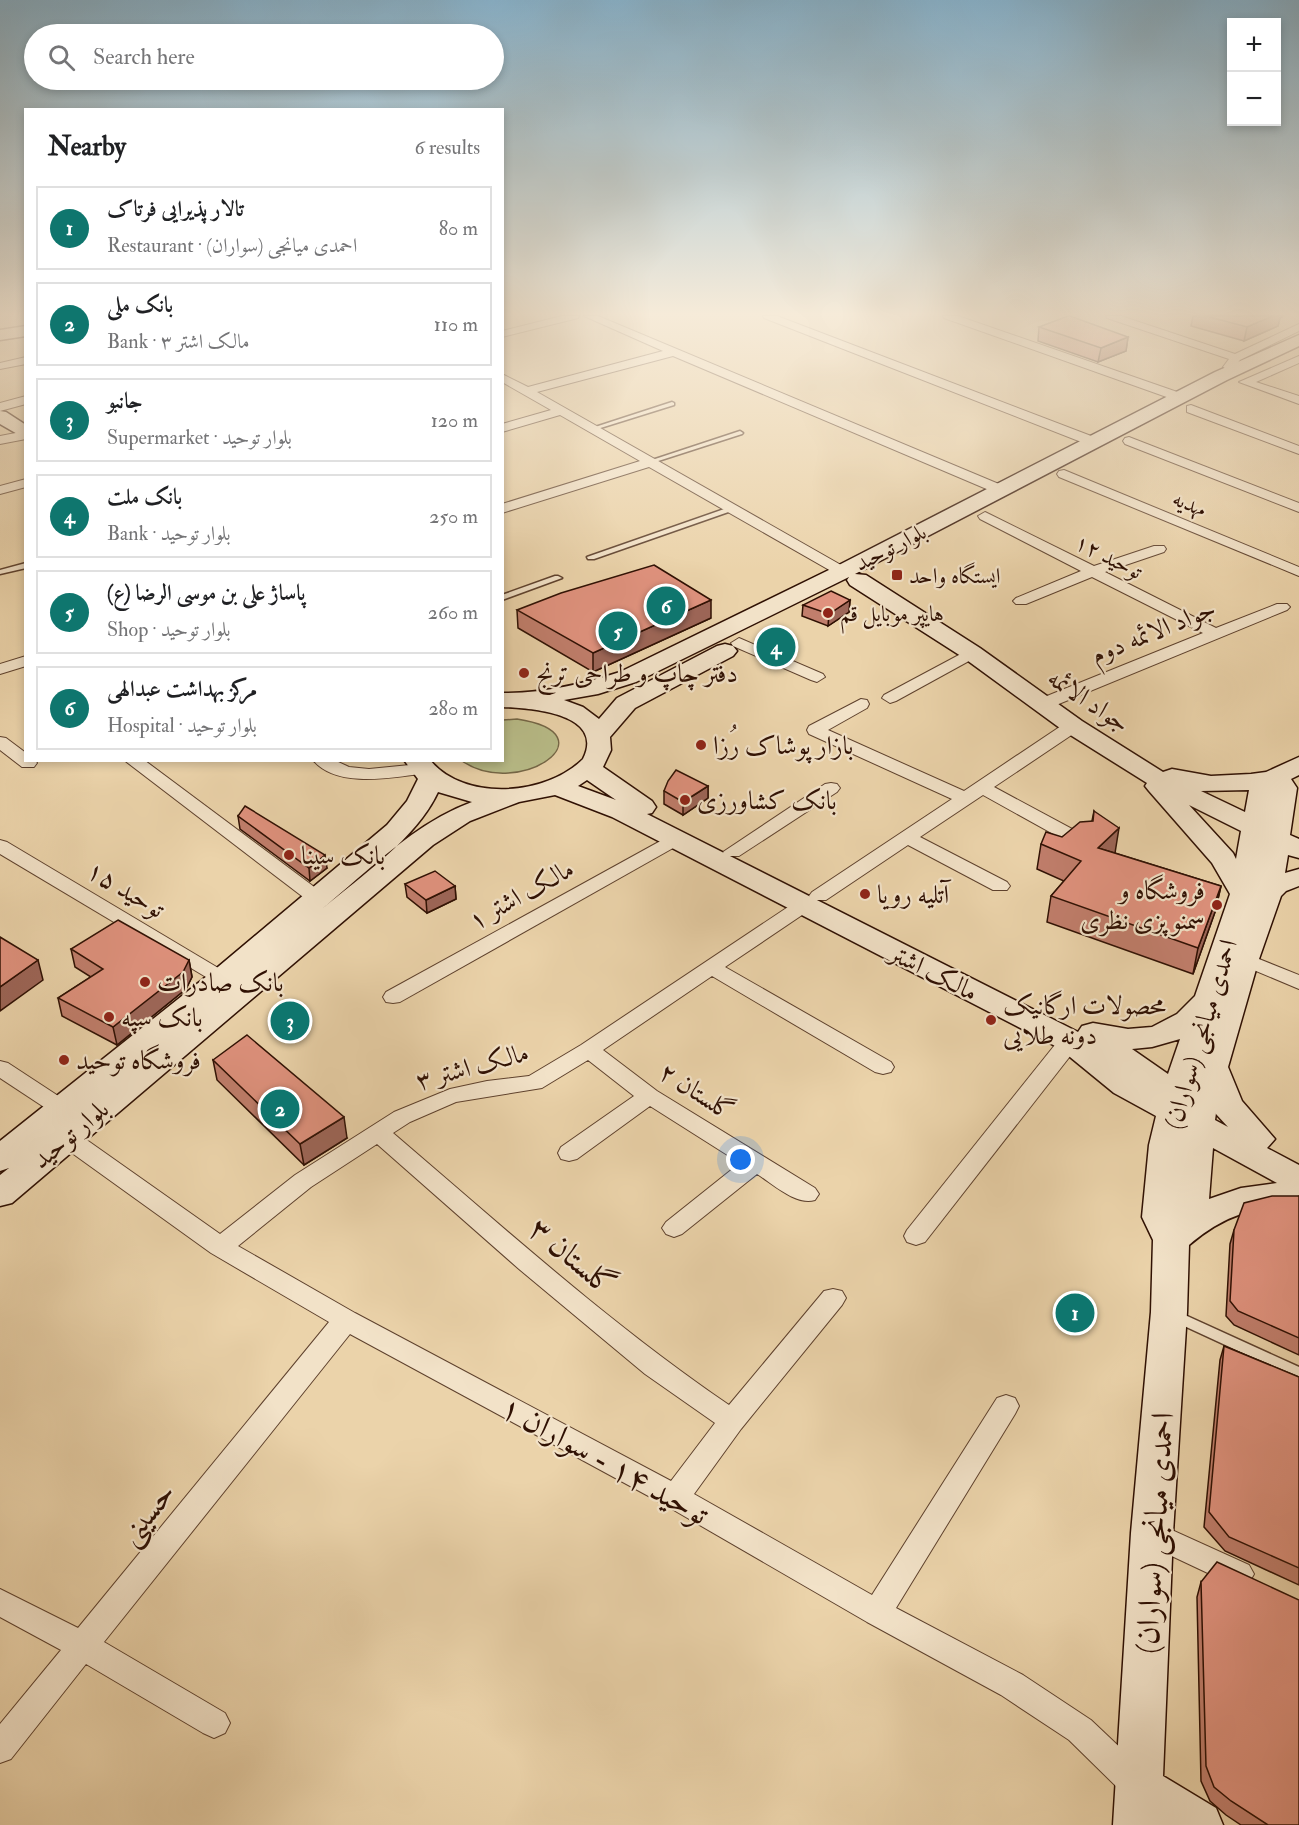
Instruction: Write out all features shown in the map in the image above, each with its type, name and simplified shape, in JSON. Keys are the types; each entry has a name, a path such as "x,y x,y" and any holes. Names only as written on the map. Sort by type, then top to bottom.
{"main road":[{"name":"بلوار توحید","path":"513,700 590,689 628,677 985,516 1129,441 1187,401"},
{"name":"بلوار توحید","path":"598,735 626,703 739,643 850,576 1001,490 1094,442 1188,401"},
{"path":"0,416 24,433"},
{"name":"جواد الائمه","path":"850,576 972,653 1073,726 1136,766 1282,839"},
{"path":"422,769 467,793 512,796 557,787 588,769 597,758 600,746 598,735 591,724 571,711 544,702 513,700"},
{"path":"1279,789 1299,765"},
{"path":"1136,766 1197,783 1247,783 1279,789"},
{"path":"1136,766 1256,894 1299,877"},
{"name":"بلوار توحید","path":"0,1159 223,979 396,831 419,804 422,769"},
{"name":"مالک اشتر","path":"588,769 633,802 732,852 812,901"},
{"name":"احمدی میانجی (سواران)","path":"1138,1806 1152,1533 1169,1312 1180,1233 1187,1109 1206,1002 1282,839 1263,784 1279,789"},
{"name":"مالک اشتر","path":"557,787 621,811 812,901 1079,1036 1150,1077 1187,1109 1299,1180"},
{"path":"1279,789 1289,823 1282,839"},
{"name":"بلوار توحید","path":"0,1194 423,839 461,814 512,796"},
{"name":"احمدی میانجی (سواران)","path":"1180,1233 1159,1217 1166,1153 1187,1109 1213,1068 1244,959 1256,894"},
{"path":"1079,1036 1122,1039 1161,1035 1184,1024 1206,1002"},
{"name":"مالک اشتر","path":"1079,1036 1125,1085 1258,1139 1299,1162"},
{"path":"1213,1068 1228,1106 1258,1139"},
{"path":"1125,1085 1150,1112 1166,1153"},
{"path":"1180,1233 1238,1199 1260,1195 1299,1196"},
{"path":"1138,1806 1199,1825"}],"street":[{"path":"0,407 22,401"},
{"path":"544,401 850,576"},
{"path":"790,401 1001,490"},
{"path":"988,401 1094,442"},
{"path":"1180,401 1299,450"},
{"path":"504,427 560,411"},
{"path":"0,440 24,433"},
{"path":"1129,441 1299,508"},
{"path":"504,508 650,462"},
{"name":"مهدیه","path":"1064,474 1299,572"},
{"path":"0,490 24,484"},
{"name":"توحید ۱۲","path":"985,516 1214,633"},
{"path":"1022,601 1093,571 1159,549"},
{"name":"جواد الائمه دوم","path":"1043,704 1282,607"},
{"path":"739,643 817,677"},
{"path":"890,698 972,653"},
{"path":"0,669 24,662"},
{"path":"861,704 815,730 965,798"},
{"name":"مالک اشتر ۳","path":"220,1247 303,1181 402,1117 450,1096 486,1088 534,1083 589,1050 1073,726"},
{"path":"0,742 24,760"},
{"path":"135,762 318,899"},
{"path":"324,762 342,772 366,775 422,769"},
{"path":"982,787 1080,841"},
{"path":"732,852 831,788"},
{"path":"907,837 1000,886"},
{"name":"مالک اشتر ۱","path":"393,997 675,838"},
{"name":"توحید ۱۵","path":"0,846 223,979"},
{"path":"1244,959 1299,983"},
{"path":"712,968 883,1067"},
{"path":"916,1236 1079,1036"},
{"name":"گلستان ۲","path":"589,1050 649,1096 807,1194"},
{"path":"0,1068 61,1108"},
{"path":"569,1153 649,1096"},
{"name":"گلستان ۳","path":"379,1133 528,1263 654,1367 732,1421"},
{"name":"توحید ۱۴ - سواران ۱","path":"66,1137 220,1247 346,1320 675,1497 877,1613 1012,1685 1080,1730 1138,1806"},
{"path":"674,1228 756,1162"},
{"path":"675,1497 732,1421 833,1298"},
{"name":"حسینی","path":"0,1748 346,1320"},
{"path":"877,1613 1006,1406"},
{"path":"1152,1533 1268,1587"},
{"path":"0,1602 83,1646 214,1723"}],"lane":[{"path":"592,429 672,404"},
{"path":"650,462 740,433"},
{"path":"591,557 733,509"},
{"path":"0,572 24,566"},
{"path":"504,597 558,578"},
{"path":"1169,1312 1299,1373"}],"green space":[{"path":"517,719 545,727 557,737 557,749 547,760 530,769 508,773 485,771 464,762 504,762 504,720"}],"building":[{"path":"654,565 711,600 593,653 517,610 561,593"},
{"path":"831,591 850,600 829,614 803,605"},
{"path":"676,770 708,786 683,802 664,791"},
{"path":"245,806 325,855 309,868 238,816"},
{"path":"1094,811 1119,828 1098,848 1221,886 1198,948 1051,896 1081,861 1041,844 1046,832 1062,837 1080,822 1093,821"},
{"path":"435,871 455,886 426,900 405,884"},
{"path":"118,920 189,960 183,972 113,1027 58,998 103,969 71,949"},
{"path":"0,937 38,960 0,987"},
{"path":"247,1035 344,1117 300,1144 213,1060"},
{"path":"1272,1196 1299,1196 1299,1338 1238,1311 1230,1301 1234,1230 1244,1203"},
{"path":"1224,1346 1299,1377 1299,1568 1229,1537 1209,1512"},
{"path":"1217,1562 1299,1600 1299,1825 1268,1825 1214,1787 1206,1766 1201,1582"}],"place":[{"name":"ایستگاه واحد","path":"897,575"},
{"name":"مرکز بهداشت عبدالهی","path":"666,606"},
{"name":"هایپر موبایل قم","path":"828,613"},
{"name":"پاساژ علی بن موسی الرضا (ع)","path":"618,631"},
{"name":"بانک ملت","path":"776,647"},
{"name":"دفتر چاپ و طراحی ترنج","path":"524,673"},
{"name":"بازار پوشاک رُزا","path":"701,745"},
{"name":"بانک کشاورزی","path":"685,800"},
{"name":"بانک سینا","path":"289,855"},
{"name":"آتلیه رویا","path":"865,894"},
{"name":"فروشگاه و سمنو پزی نظری","path":"1217,905"},
{"name":"بانک صادرات","path":"145,982"},
{"name":"بانک سپه","path":"109,1017"},
{"name":"محصولات ارگانیک دونه طلایی","path":"991,1020"},
{"name":"جانبو","path":"290,1021"},
{"name":"فروشگاه توحید","path":"64,1060"},
{"name":"بانک ملی","path":"280,1109"},
{"name":"تالار پذیرایی فرتاک","path":"1075,1313"}]}
